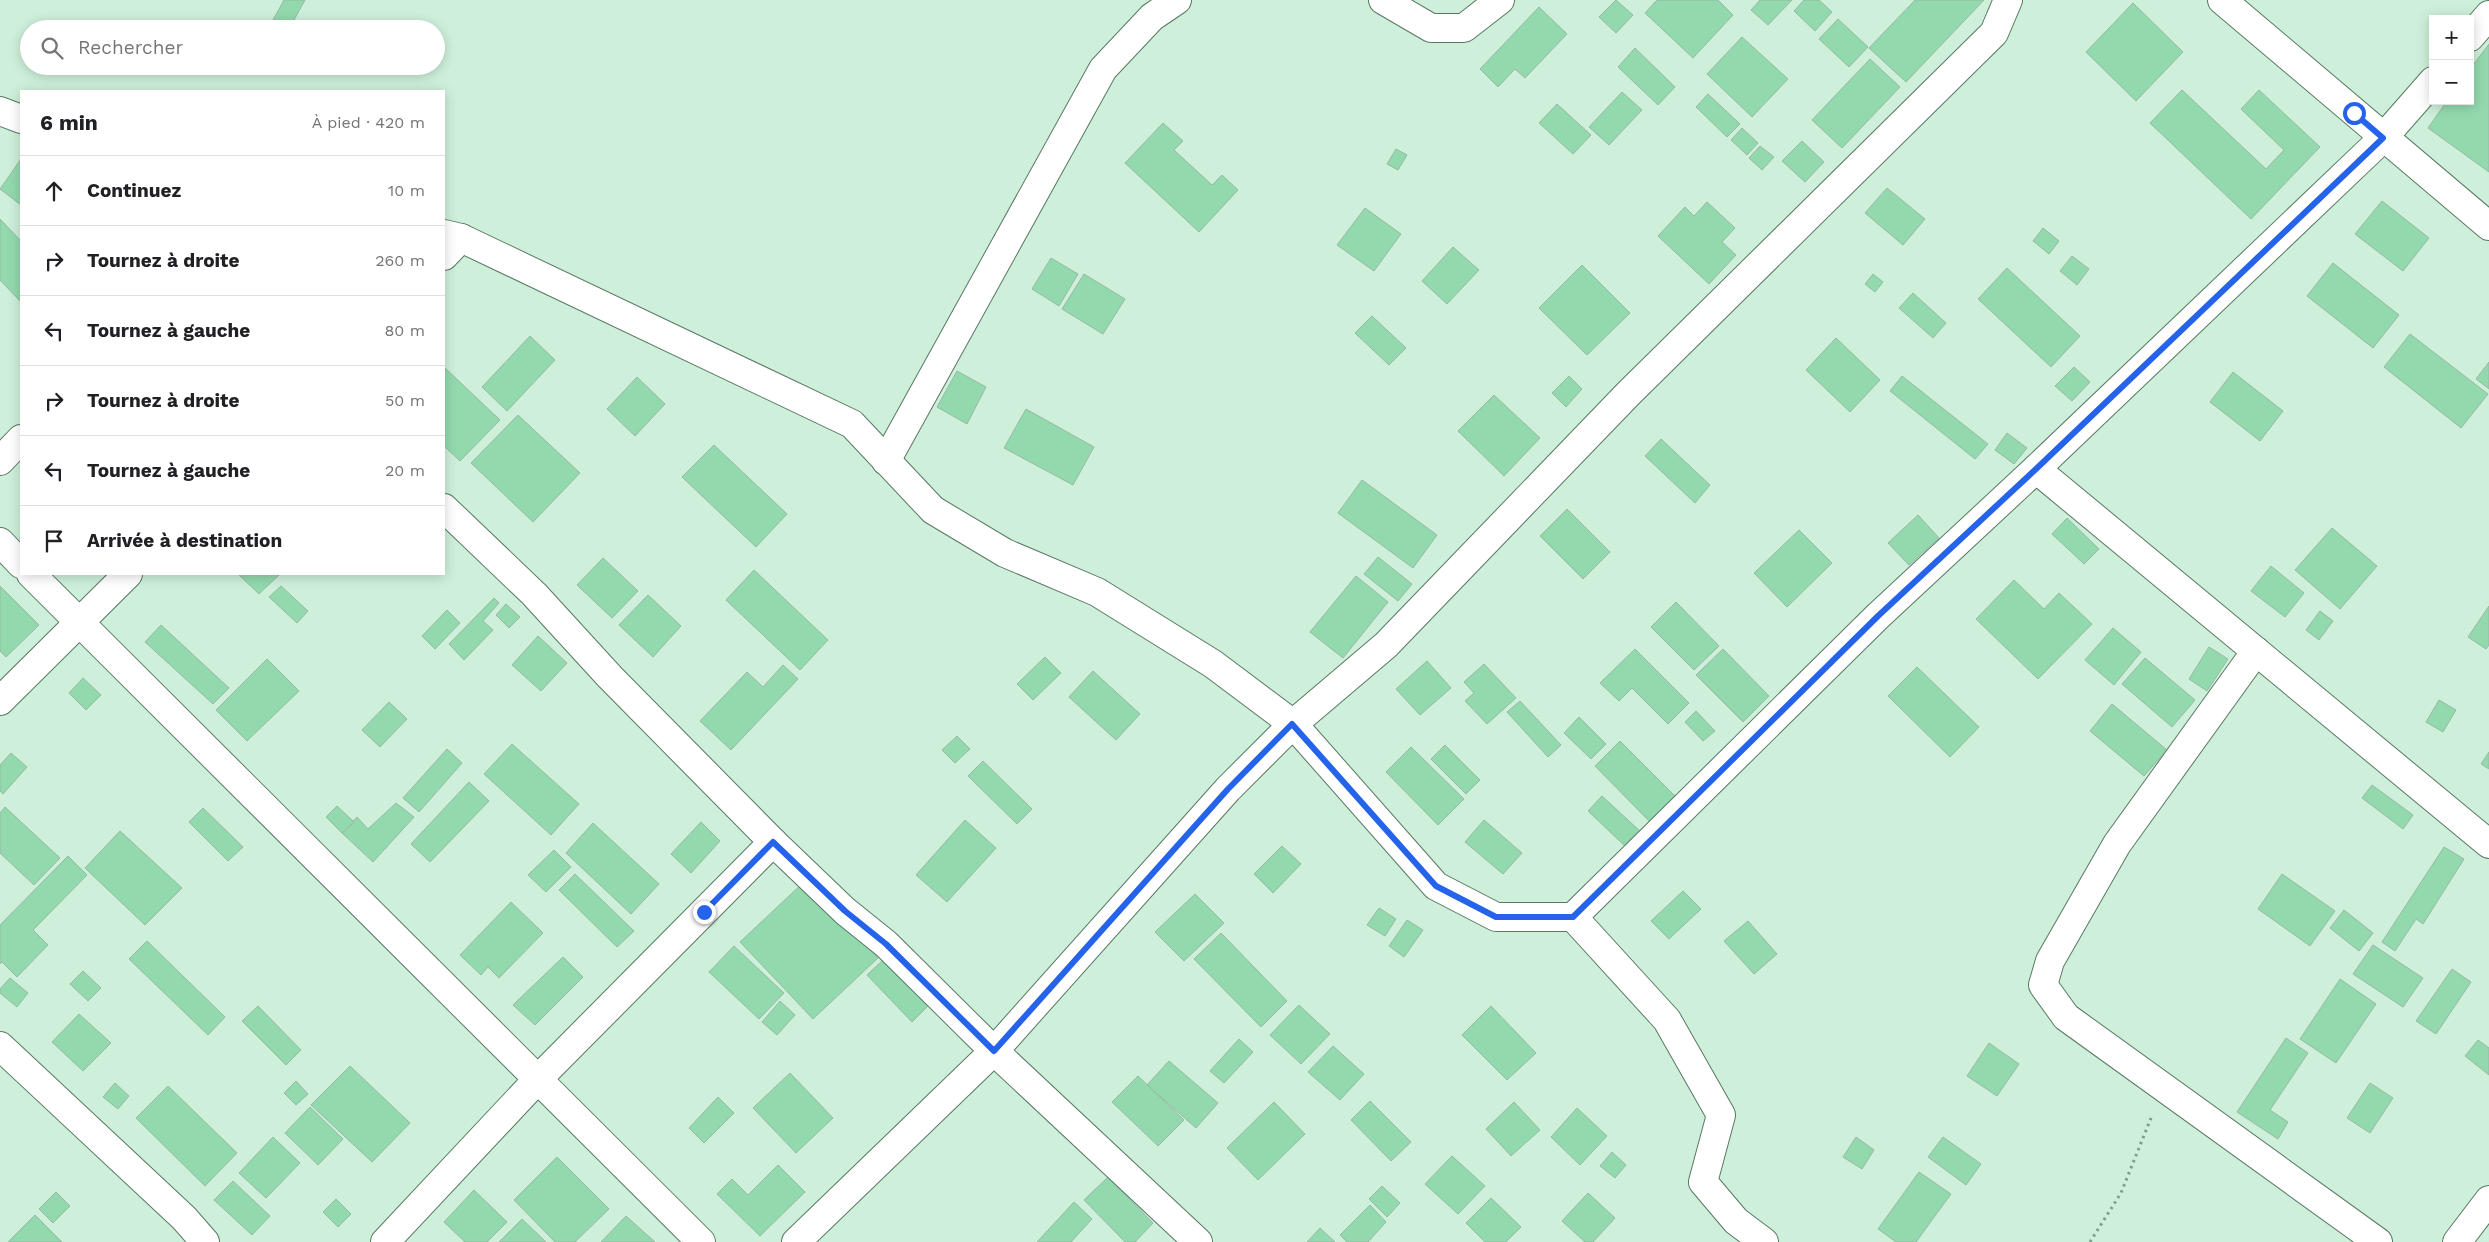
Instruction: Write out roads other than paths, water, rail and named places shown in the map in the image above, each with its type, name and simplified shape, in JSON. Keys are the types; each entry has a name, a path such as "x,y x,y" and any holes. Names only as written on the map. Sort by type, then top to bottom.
{"street":[{"path":"886,461 1103,70 1152,17 1177,0"},
{"path":"1382,0 1431,28 1464,28 1500,0"},
{"path":"796,1242 994,1051 1228,789 1292,724 1386,645 1628,394 1994,33 2008,0"},
{"path":"2222,0 2489,226"},
{"path":"2474,32 2489,15"},
{"path":"450,243 852,424 932,510 1005,553 1097,592 1213,664 1292,724 1436,886 1496,917 1573,917 1878,616 2036,469 2383,138 2429,86"},
{"path":"0,110 20,119"},
{"path":"0,461 20,440"},
{"path":"2036,469 2489,844"},
{"path":"445,509 534,594 610,678 773,842 845,911 886,944 994,1051 1198,1242"},
{"path":"0,542 20,563"},
{"path":"32,575 701,1242"},
{"path":"0,702 127,575"},
{"path":"2256,651 2117,844 2050,960 2043,985 2066,1017 2378,1242"},
{"path":"385,1242 538,1079 773,842"},
{"path":"1573,917 1667,1020 1721,1115 1703,1182 1736,1221 1764,1242"},
{"path":"0,1046 184,1218 205,1242"},
{"path":"2457,1242 2489,1200"}]}
